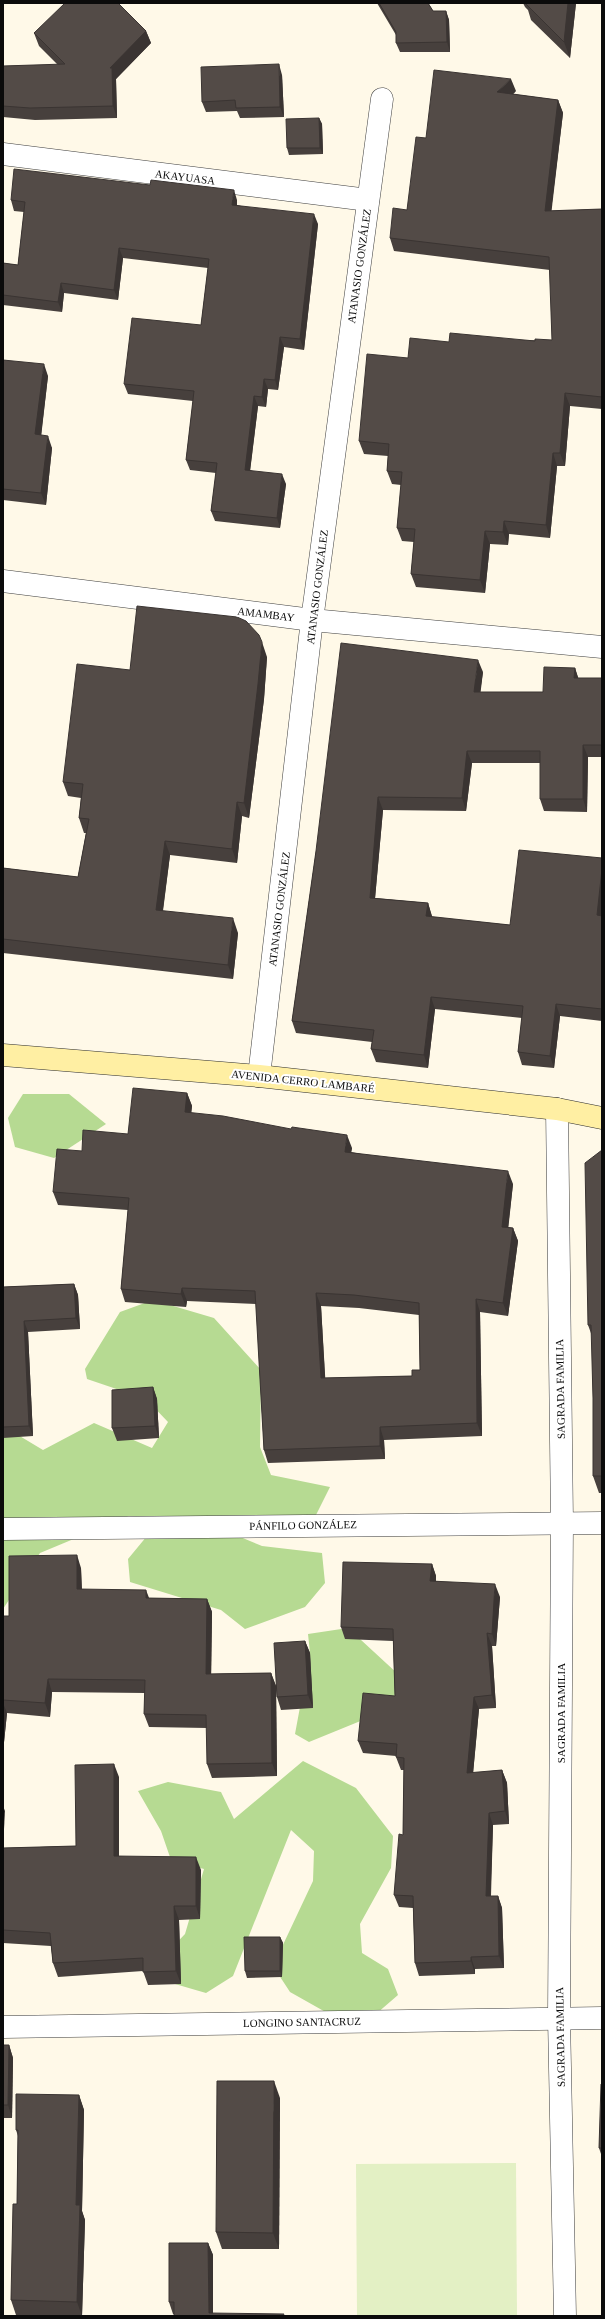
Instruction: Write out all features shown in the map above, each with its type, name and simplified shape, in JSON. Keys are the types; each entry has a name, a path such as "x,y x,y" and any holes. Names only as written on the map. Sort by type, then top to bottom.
{"main road":[{"name":"AVENIDA CERRO LAMBARÉ","path":"3,1055 259,1076 557,1109 602,1118"}],"street":[{"name":"ATANASIO GONZÁLEZ","path":"259,1076 312,620 382,99"},
{"name":"AKAYUASA","path":"3,154 368,200"},
{"name":"AMAMBAY","path":"3,581 312,620 602,647"},
{"name":"SAGRADA FAMILIA","path":"557,1109 562,1522 559,2018 565,2316"},
{"name":"PÁNFILO GONZÁLEZ","path":"3,1529 562,1522 602,1523"},
{"name":"LONGINO SANTACRUZ","path":"3,2027 602,2018"}],"green space":[{"path":"23,1094 69,1094 106,1124 54,1158 15,1147 8,1118"},
{"path":"153,1300 214,1318 261,1370 260,1447 271,1475 330,1487 316,1515 221,1529 262,1546 322,1553 325,1583 305,1607 245,1629 221,1610 130,1582 128,1559 147,1536 191,1524 129,1516 40,1553 3,1609 3,1426 43,1450 94,1423 152,1448 168,1422 146,1399 87,1379 85,1369 120,1312"},
{"path":"348,1628 399,1675 394,1698 385,1711 309,1742 295,1734 310,1653 308,1634"},
{"path":"303,1761 356,1788 393,1836 391,1868 360,1924 362,1953 388,1969 398,1995 376,2014 345,2023 290,1992 273,1966 313,1881 314,1851 291,1830 233,1976 206,1993 175,1984 163,1957 185,1934 204,1869 171,1860 161,1831 138,1791 168,1782 221,1792 234,1819"},
{"path":"516,2163 517,2316 357,2316 356,2164"}],"building":[{"path":"65,3 118,3 146,31 110,68 112,68 113,106 30,108 3,106 3,66 65,64 34,33"},
{"path":"379,3 428,3 433,11 446,11 447,42 396,43 396,32"},
{"path":"568,3 564,42 526,4"},
{"path":"279,64 280,107 236,108 235,100 202,102 201,67"},
{"path":"434,70 511,79 497,92 558,100 545,211 602,209 602,397 565,393 560,453 553,453 546,525 504,521 503,532 485,531 480,580 411,574 415,529 397,528 402,472 387,471 389,444 359,441 367,354 408,358 410,338 449,342 450,333 535,341 535,339 552,340 549,257 390,238 393,208 407,210 416,137 426,138"},
{"path":"319,118 320,148 287,148 286,119"},
{"path":"14,169 150,185 151,180 234,190 232,205 314,214 300,339 280,337 275,380 264,379 262,397 254,396 245,470 282,474 277,518 211,511 217,463 186,460 194,391 124,384 132,318 201,325 209,259 119,248 114,290 61,283 58,302 3,295 3,263 18,265 25,202 11,200"},
{"path":"3,360 44,364 35,434 48,436 41,493 3,489"},
{"path":"137,606 237,617 246,621 259,635 262,642 244,803 237,802 232,849 165,841 156,910 233,918 228,965 3,939 3,868 78,877 89,819 79,818 83,784 63,782 77,664 130,670"},
{"path":"341,643 478,660 474,692 543,692 544,667 575,668 574,678 602,678 602,745 583,745 583,799 540,799 540,751 467,751 462,798 378,797 370,898 428,903 426,916 510,925 519,850 602,858 597,915 602,916 602,1009 556,1004 550,1056 518,1052 523,1006 431,997 424,1055 371,1049 374,1030 292,1021 316,851"},
{"path":"133,1088 187,1093 185,1112 223,1116 291,1129 292,1127 347,1135 345,1152 508,1171 502,1227 513,1228 503,1303 476,1299 477,1423 380,1427 380,1446 264,1450 255,1291 182,1288 181,1294 121,1289 129,1198 53,1192 57,1149 82,1151 83,1130 128,1134","holes":["316,1293 354,1295 419,1303 420,1370 412,1370 412,1376 321,1378"]},
{"path":"602,1150 602,1476 593,1476 593,1398 591,1325 588,1325 585,1163"},
{"path":"74,1284 76,1318 24,1321 29,1426 3,1427 3,1287"},
{"path":"153,1387 155,1426 112,1428 112,1390"},
{"path":"77,1555 77,1589 146,1590 146,1598 207,1599 206,1674 271,1673 272,1763 207,1764 206,1715 144,1714 145,1680 48,1679 45,1703 3,1700 3,1616 9,1616 9,1556"},
{"path":"343,1562 432,1564 430,1581 495,1584 492,1634 487,1633 492,1695 474,1697 467,1773 502,1770 505,1811 489,1813 486,1896 498,1896 499,1956 471,1957 471,1961 415,1963 413,1896 394,1895 399,1834 403,1835 404,1758 396,1757 397,1744 358,1741 363,1693 395,1696 393,1629 341,1627"},
{"path":"305,1641 308,1695 277,1697 274,1643"},
{"path":"114,1764 114,1856 196,1857 196,1906 174,1906 176,1971 143,1972 143,1958 53,1963 50,1933 3,1930 3,1848 76,1846 75,1765"},
{"path":"244,1937 280,1937 280,1971 245,1971"},
{"path":"3,2045 9,2045 8,2105 3,2105"},
{"path":"217,2081 274,2081 273,2233 216,2232"},
{"path":"601,2084 602,2148 599,2148"},
{"path":"16,2094 79,2095 76,2205 80,2205 77,2302 11,2300 13,2204 17,2204 18,2130 16,2130"},
{"path":"169,2243 208,2243 209,2313 284,2314 283,2316 174,2316 174,2302 169,2302"}]}
